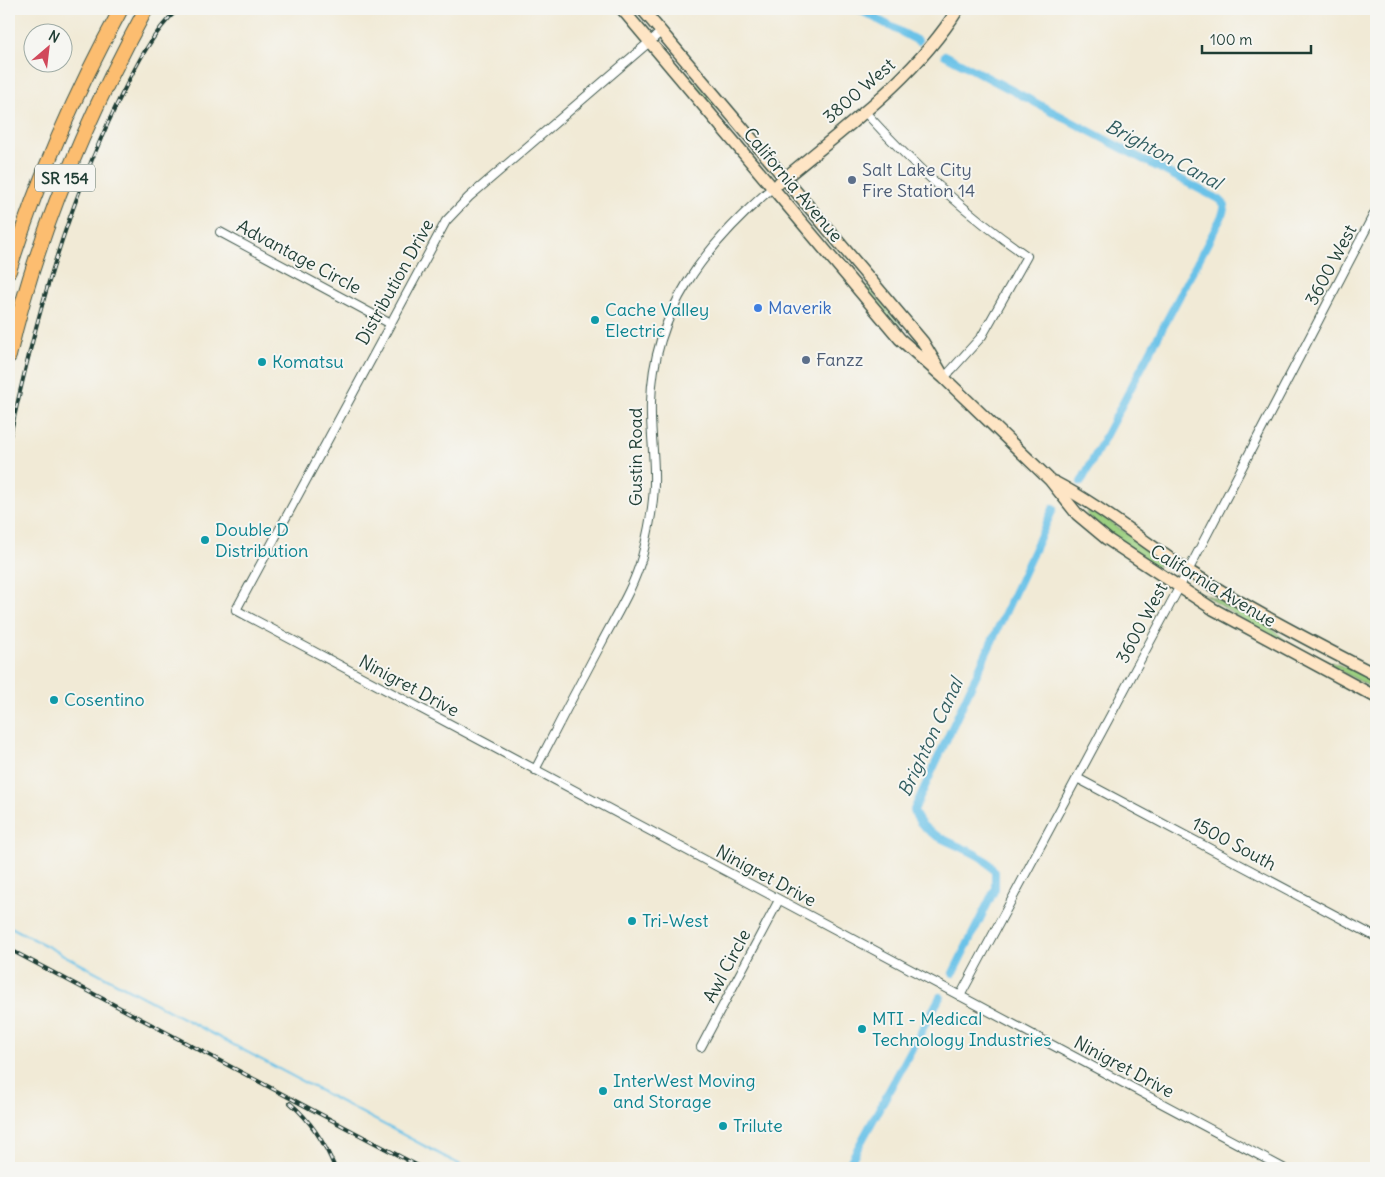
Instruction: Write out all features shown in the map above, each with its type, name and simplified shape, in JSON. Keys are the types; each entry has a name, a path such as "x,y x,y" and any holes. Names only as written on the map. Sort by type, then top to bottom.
{"highway":[{"name":"SR 154","path":"9,272 35,193 58,135 121,9"},
{"name":"SR 154","path":"9,356 33,264 58,194 104,88 146,9"}],"main road":[{"name":"California Avenue","path":"622,9 900,339 944,378 1050,480 1082,519 1178,588 1376,698"},
{"name":"California Avenue","path":"642,9 923,342 944,378"},
{"name":"3800 West","path":"772,188 864,111 917,63 958,9"},
{"name":"California Avenue","path":"1050,480 1088,500 1188,570 1304,637 1376,675"},
{"path":"1294,654 1304,637"}],"street":[{"name":"Distribution Drive","path":"236,610 436,236 451,214 661,32"},
{"path":"864,111 942,190 977,220 1027,256 982,336 944,378"},
{"name":"Gustin Road","path":"535,770 626,596 641,559 650,524 654,492 651,437 652,382 658,354 671,313 682,290 707,253 720,237 772,188"},
{"name":"3600 West","path":"960,996 1188,570 1376,210"},
{"name":"Advantage Circle","path":"220,232 389,323"},
{"name":"Ninigret Drive","path":"236,610 1283,1168"},
{"name":"1500 South","path":"1077,778 1376,937"},
{"name":"Awl Circle","path":"701,1047 779,900"}],"green space":[{"path":"666,52 698,84 726,117 703,97"},
{"path":"851,273 868,287 901,324 896,328"},
{"path":"1091,508 1158,555 1160,564 1157,568 1125,546 1086,514"},
{"path":"1202,593 1246,611 1264,621 1288,643 1247,623"},
{"path":"1310,655 1368,675 1376,680 1376,690"}],"waterway":[{"name":"Brighton Canal","path":"858,9 918,41"},
{"name":"Brighton Canal","path":"945,55 1220,200 1225,205 1222,216 1081,482"},
{"name":"Brighton Canal","path":"953,973 995,889 995,872 982,858 933,834 924,827 914,810 1053,509"},
{"path":"9,926 466,1168"},
{"name":"Brighton Canal","path":"847,1168 940,997"}],"railway":[{"path":"9,441 40,311 67,227 98,144 136,66 159,30 178,9"},
{"path":"9,949 422,1168"},
{"path":"290,1103 317,1133 335,1168"}],"place":[{"name":"Salt Lake City Fire Station 14","path":"852,180"},
{"name":"Maverik","path":"758,308"},
{"name":"Cache Valley Electric","path":"595,320"},
{"name":"Fanzz","path":"806,360"},
{"name":"Komatsu","path":"262,362"},
{"name":"Double D Distribution","path":"205,540"},
{"name":"Cosentino","path":"54,700"},
{"name":"Tri-West","path":"632,921"},
{"name":"MTI - Medical Technology Industries","path":"862,1029"},
{"name":"InterWest Moving and Storage","path":"603,1091"},
{"name":"Trilute","path":"723,1126"}]}
